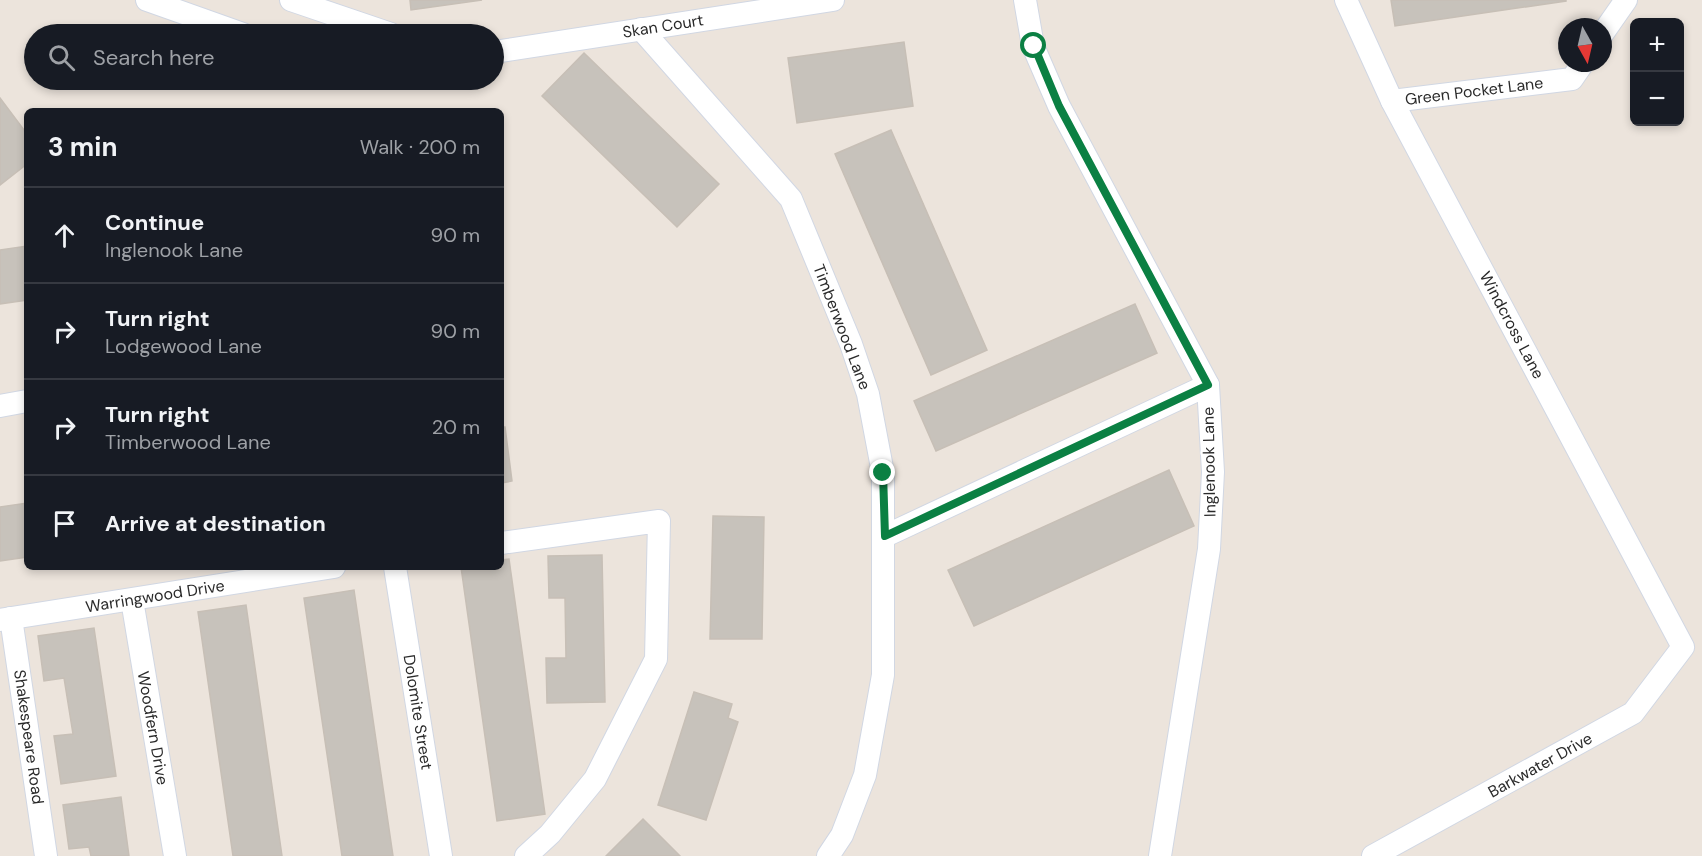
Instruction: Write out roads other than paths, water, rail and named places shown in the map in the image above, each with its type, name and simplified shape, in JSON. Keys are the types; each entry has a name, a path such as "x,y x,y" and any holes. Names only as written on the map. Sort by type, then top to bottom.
{"street":[{"path":"147,0 215,24"},
{"path":"291,0 362,24"},
{"name":"Skan Court","path":"504,50 833,0"},
{"name":"Inglenook Lane","path":"1025,0 1034,46 1059,106 1208,385 1213,472 1209,549 1160,856"},
{"name":"Windcross Lane","path":"1346,0 1392,100 1683,647"},
{"path":"1612,20 1626,0"},
{"name":"Timberwood Lane","path":"641,29 791,199 851,344 868,394 883,473 885,536 883,675 866,776 842,835 828,856"},
{"name":"Green Pocket Lane","path":"1392,100 1572,79 1577,72"},
{"path":"885,536 1208,385"},
{"path":"0,406 24,402"},
{"path":"504,543 659,521 656,658 595,779 550,834 526,856"},
{"name":"Warringwood Drive","path":"5,619 316,570"},
{"name":"Dolomite Street","path":"395,570 441,856"},
{"name":"Woodfern Drive","path":"132,600 175,856"},
{"name":"Shakespeare Road","path":"5,619 46,856"},
{"name":"Barkwater Drive","path":"1373,856 1633,713 1683,647"}]}
